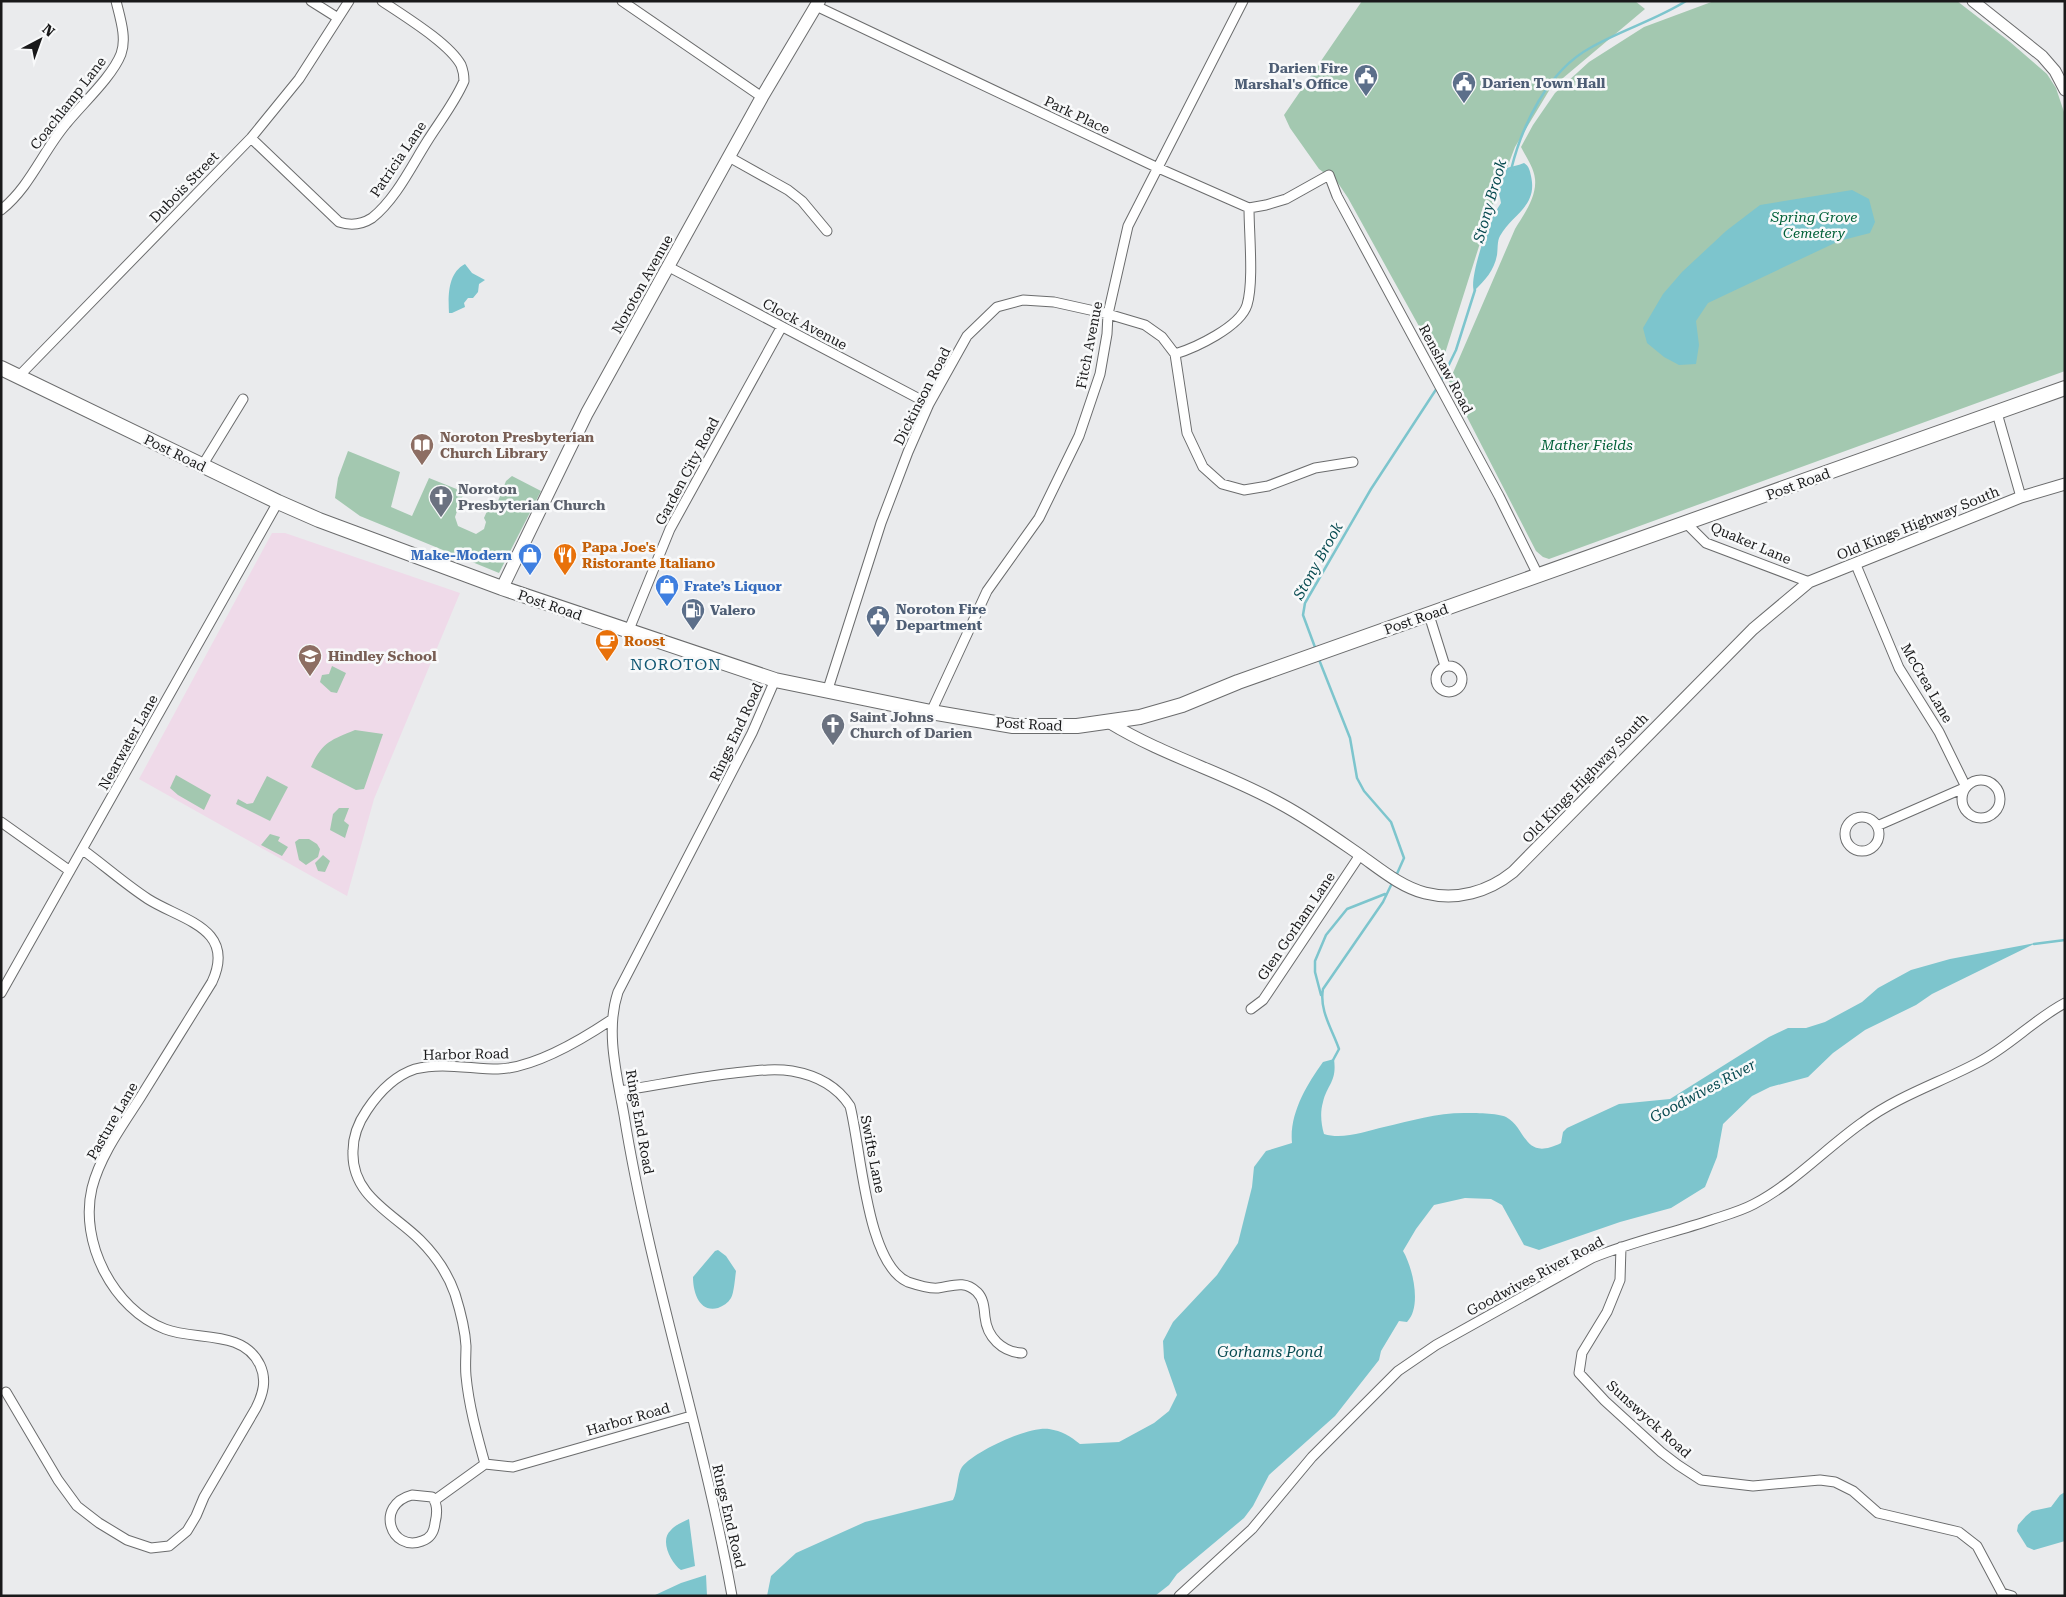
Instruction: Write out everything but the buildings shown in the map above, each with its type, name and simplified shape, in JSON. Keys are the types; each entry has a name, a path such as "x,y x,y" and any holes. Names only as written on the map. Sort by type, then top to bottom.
{"main road":[{"name":"Noroton Avenue","path":"502,588 588,413 762,97 818,4"},
{"name":"Post Road","path":"1,368 278,502 328,523 502,588 628,632 775,680 827,692 1013,726 1059,727 1110,723 1182,705 1238,682 1335,647 1687,524 2065,388"}],"street":[{"name":"Coachlamp Lane","path":"1,210 16,197 66,124 85,103 118,60 123,43 116,1"},
{"path":"311,1 338,18"},
{"name":"Dubois Street","path":"18,376 251,138 299,79 349,1"},
{"name":"Patricia Lane","path":"251,138 339,222 347,225 361,223 382,209 398,187 464,81 462,66 450,53 418,26 382,1"},
{"path":"622,1 762,97"},
{"name":"Fitch Avenue","path":"931,712 987,590 1039,518 1079,436 1100,374 1107,334 1108,314 1128,226 1156,167 1243,1"},
{"path":"1973,1 2042,56 2055,71 2065,90"},
{"name":"Park Place","path":"818,4 1156,167 1249,208"},
{"path":"729,157 788,190 802,201 828,231"},
{"name":"Renshaw Road","path":"1249,208 1266,206 1286,199 1329,175 1337,196 1499,496 1538,576"},
{"path":"1249,208 1250,278 1247,306 1235,322 1196,348 1175,354 1187,433 1203,466 1222,484 1244,490 1268,486 1315,468 1353,462"},
{"name":"Clock Avenue","path":"668,267 781,328 930,404"},
{"name":"Dickinson Road","path":"827,692 881,523 908,452 930,404 967,336 997,307 1023,300 1054,302 1108,314 1145,325 1162,337 1175,354"},
{"name":"Garden City Road","path":"628,632 670,530 781,328"},
{"path":"202,466 243,399"},
{"path":"1997,413 2021,497"},
{"name":"Old Kings Highway South","path":"1110,723 1138,739 1278,802 1312,821 1394,879 1424,893 1462,895 1486,890 1504,879 1532,854 1746,636 1809,582 1856,565 2021,497 2065,484"},
{"name":"Nearwater Lane","path":"1,993 278,502"},
{"name":"Quaker Lane","path":"1687,524 1706,542 1809,582"},
{"name":"McCrea Lane","path":"1856,565 1899,668 1940,732 1966,787 1962,801 1964,808 1971,816 1983,818 1990,816 1996,811 2000,797 1998,790 1993,784 1987,780 1979,780 1966,787 1878,826"},
{"path":"1429,614 1445,666"},
{"name":"Rings End Road","path":"732,1596 709,1488 630,1157 613,1046 611,1020 618,992 752,733 775,680"},
{"path":"1,822 70,872"},
{"name":"Pasture Lane","path":"6,1392 58,1480 77,1506 99,1523 127,1540 151,1548 159,1548 169,1546 187,1531 204,1497 256,1408 264,1384 264,1375 255,1356 240,1344 230,1340 167,1330 138,1314 122,1300 106,1276 98,1256 91,1230 90,1208 92,1188 100,1167 118,1134 212,982 217,971 218,961 214,942 204,928 194,921 148,899 83,850"},
{"name":"Glen Gorham Lane","path":"1251,1009 1264,1000 1360,855"},
{"name":"Goodwives River Road","path":"1179,1596 1252,1529 1314,1455 1405,1366 1436,1345 1573,1268 1621,1246 1702,1223 1753,1205 1784,1185 1864,1121 1895,1101 1978,1063 2050,1011 2065,1003"},
{"name":"Harbor Road","path":"611,1020 550,1054 520,1067 429,1066 414,1070 385,1086 358,1122 353,1140 352,1163 356,1177 364,1191 375,1203 421,1241 444,1270 463,1322 466,1344 466,1374 472,1419 485,1464 513,1467 691,1416"},
{"name":"Swifts Lane","path":"620,1091 708,1076 774,1069 807,1074 830,1085 839,1092 850,1106 872,1219 880,1249 889,1266 897,1275 915,1284 933,1288 956,1283 969,1286 982,1299 987,1330 1003,1349 1022,1353"},
{"name":"Sunswyck Road","path":"1621,1246 1620,1280 1607,1312 1582,1353 1579,1373 1605,1401 1644,1437 1678,1465 1701,1480 1753,1486 1820,1480 1835,1482 1853,1491 1878,1514 1959,1532 1977,1546 2002,1594"},
{"path":"435,1500 485,1464"},
{"path":"412,1495 432,1497 435,1500 437,1514 433,1533 429,1539 414,1544 403,1541 396,1536 390,1520 391,1511 395,1503 412,1495"},
{"path":"2002,1594 2012,1596"}],"shaded area":[{"name":"Hindley School","path":"272,533 285,533 460,593 374,799 347,896 139,779"}],"green space":[{"path":"1362,1 1635,1 1645,9 1550,89 1515,147 1488,218 1441,366 1348,198 1338,183 1319,169 1290,128 1284,115"},
{"name":"Spring Grove Cemetery","path":"1714,1 1957,1 2010,42 2047,74 2056,88 2065,115 2065,371 1549,559 1536,551 1449,382 1515,229 1532,199 1535,179 1521,147 1533,125 1555,93 1589,62 1644,27"},
{"path":"348,451 400,472 391,507 412,516 429,478 464,492 455,517 458,526 476,534 484,529 486,522 484,518 492,500 498,501 506,481 512,476 541,491 499,573 360,516 335,498 338,478"},
{"path":"332,666 346,673 337,693 331,692 320,682 322,675 329,674"},
{"path":"355,730 383,734 364,789 356,790 311,767 323,747 340,736"},
{"path":"176,775 211,795 204,810 178,795 170,788"},
{"path":"267,776 288,787 270,821 236,804 238,799 247,804 253,803"},
{"path":"339,808 349,808 344,821 349,825 345,838 330,830 333,814"},
{"path":"270,834 280,837 278,841 288,847 282,856 261,845"},
{"path":"299,839 309,839 317,844 320,849 318,857 306,865 299,860 295,842"},
{"path":"323,855 330,861 325,872 318,871 315,863"}],"water":[{"path":"1524,163 1531,174 1531,195 1523,209 1500,236 1494,266 1474,291 1474,276 1479,254 1490,223 1501,203 1497,184 1498,175 1504,169"},
{"path":"1852,190 1869,199 1875,222 1870,233 1839,241 1708,303 1696,321 1699,345 1696,364 1679,365 1664,357 1647,343 1643,328 1663,294 1682,272 1726,231 1760,205"},
{"path":"465,264 472,273 485,280 479,284 478,292 473,298 468,298 464,303 465,307 449,313 450,285 455,273"},
{"name":"Gorhams Pond","path":"2036,943 1932,994 1916,1005 1865,1030 1833,1053 1808,1077 1770,1087 1752,1096 1723,1124 1717,1157 1705,1187 1671,1208 1620,1222 1539,1250 1524,1245 1502,1205 1491,1199 1465,1198 1434,1205 1416,1229 1403,1251 1413,1277 1415,1297 1412,1315 1407,1322 1399,1321 1381,1351 1379,1360 1335,1416 1269,1475 1253,1506 1244,1518 1177,1574 1169,1585 1155,1596 767,1596 771,1576 796,1553 865,1522 953,1500 962,1467 978,1454 1016,1435 1040,1429 1049,1429 1066,1434 1080,1444 1119,1442 1154,1423 1169,1411 1177,1395 1164,1358 1163,1341 1173,1322 1217,1275 1238,1243 1252,1187 1254,1167 1266,1151 1292,1143 1293,1121 1296,1110 1305,1090 1323,1062 1334,1059 1335,1067 1333,1078 1322,1106 1321,1118 1324,1134 1339,1136 1354,1134 1444,1114 1486,1114 1506,1117 1513,1122 1532,1146 1549,1148 1561,1143 1563,1132 1567,1128 1619,1104 1670,1099 1769,1037 1788,1028 1806,1028 1825,1022 1862,1002 1878,988 1911,970 1950,959"},
{"path":"718,1250 726,1256 736,1271 734,1289 727,1303 718,1308 711,1309 698,1300 694,1289 693,1277 715,1251"},
{"path":"2065,1492 2065,1541 2034,1550 2027,1547 2017,1531 2018,1525 2032,1511 2051,1507 2060,1495"},
{"path":"689,1519 695,1566 681,1570 670,1557 666,1539 673,1528"},
{"path":"706,1575 707,1596 653,1596 681,1583"}],"waterway":[{"name":"Stony Brook","path":"1511,170 1522,135 1530,118 1549,85 1561,70 1590,48 1663,14 1686,1"},
{"name":"Stony Brook","path":"1440,383 1456,350 1475,290"},
{"name":"Stony Brook","path":"1316,650 1303,615 1305,603 1371,489 1437,388"},
{"name":"Stony Brook","path":"1318,657 1350,738 1357,778 1364,791 1391,822 1404,858 1396,876"},
{"name":"Stony Brook","path":"1332,1062 1339,1049 1324,1012 1323,989 1383,902 1393,881"},
{"path":"1321,995 1315,972 1315,961 1326,935 1347,909 1385,894"},
{"name":"Goodwives River","path":"2034,944 2065,940"}],"place":[{"name":"Darien Fire Marshal's Office","path":"1366,97"},
{"name":"Darien Town Hall","path":"1464,104"},
{"name":"Noroton Presbyterian Church Library","path":"422,466"},
{"name":"Noroton Presbyterian Church","path":"441,518"},
{"name":"Make-Modern","path":"530,576"},
{"name":"Papa Joe's Ristorante Italiano","path":"565,576"},
{"name":"Frate’s Liquor","path":"667,607"},
{"name":"Valero","path":"693,631"},
{"name":"Noroton Fire Department","path":"878,638"},
{"name":"Roost","path":"607,662"},
{"name":"Hindley School","path":"310,677"},
{"name":"Saint Johns Church of Darien","path":"833,746"}],"district":[{"name":"NOROTON","path":"676,664"}],"park label":[{"name":"Mather Fields","path":"1587,445"}]}
